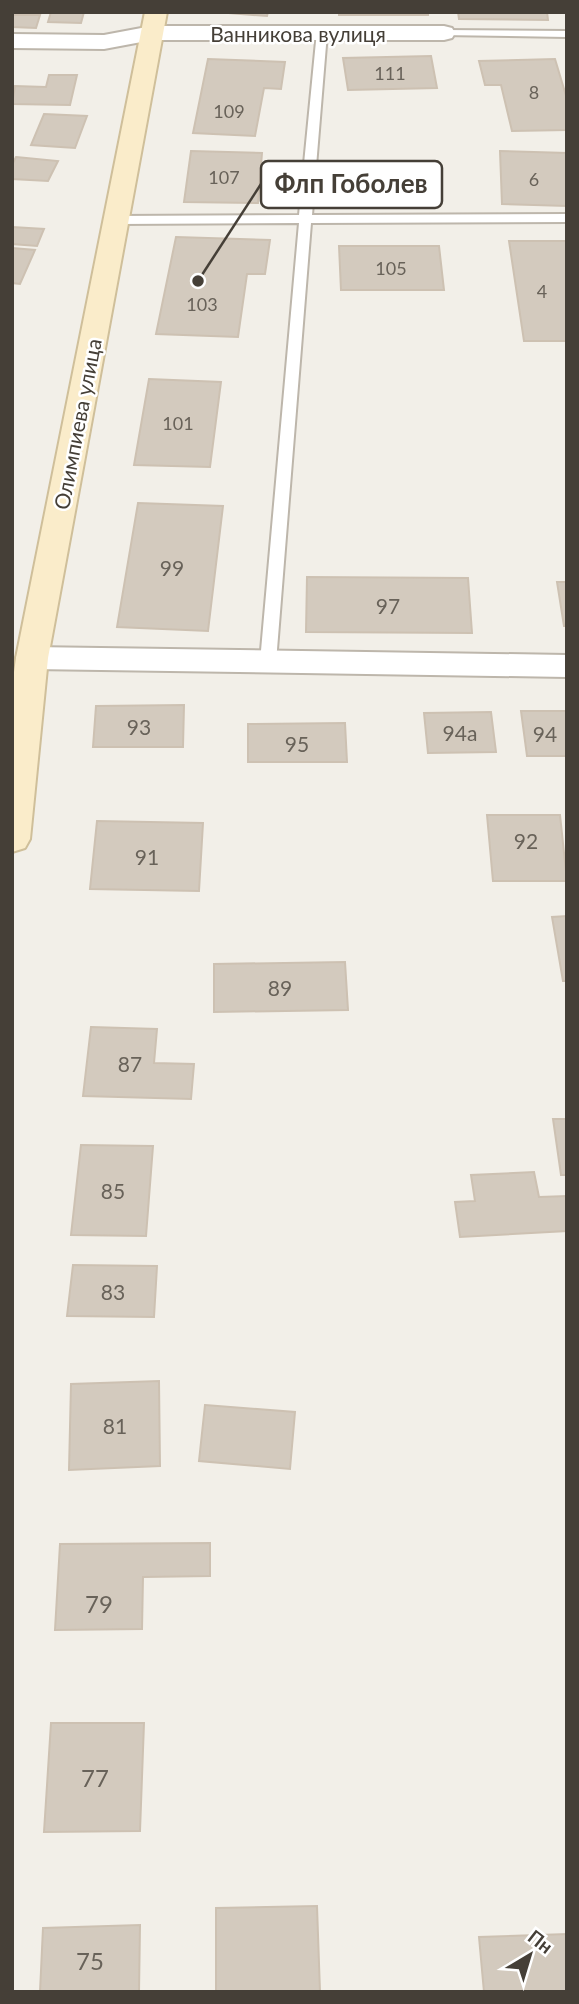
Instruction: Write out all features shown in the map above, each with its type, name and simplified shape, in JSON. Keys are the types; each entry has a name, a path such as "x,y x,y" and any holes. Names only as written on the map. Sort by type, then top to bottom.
{"main road":[{"name":"Олимпиева улица","path":"12,839 32,658 154,23"}],"street":[{"name":"Ванникова вулиця","path":"12,41 104,43 154,23 321,33 444,33"},
{"path":"32,658 567,666"}],"lane":[{"path":"268,662 321,33"},
{"path":"444,33 567,34"},
{"path":"116,220 567,218"}],"building":[{"path":"51,12 84,12 81,23 48,22"},
{"path":"216,12 268,12 267,16"},
{"path":"339,12 428,12 428,15 339,15"},
{"path":"458,12 547,12 548,20 459,19"},
{"path":"12,15 40,15 36,28 12,27"},
{"path":"431,56 437,88 348,90 343,58"},
{"path":"208,59 285,62 281,89 264,88 255,136 193,133"},
{"path":"555,59 567,99 567,130 512,131 501,85 485,85 479,61"},
{"path":"49,75 77,75 70,105 12,104 15,86 46,87"},
{"path":"44,114 87,116 75,148 31,145"},
{"path":"191,151 262,153 258,203 184,202"},
{"path":"500,151 567,153 567,206 502,204"},
{"path":"16,157 58,161 48,181 12,179 12,165"},
{"path":"12,227 44,229 37,246 12,244"},
{"path":"176,237 270,240 265,274 247,274 238,337 156,334"},
{"path":"509,241 567,241 567,341 524,341"},
{"path":"339,246 439,246 444,290 341,290"},
{"path":"12,248 35,250 20,284 12,283"},
{"path":"149,379 221,382 210,467 134,465"},
{"path":"138,503 223,506 208,631 117,627"},
{"path":"307,577 468,578 472,633 306,632"},
{"path":"557,582 567,582 567,626 564,626"},
{"path":"184,705 183,747 93,747 96,706"},
{"path":"521,711 567,711 567,756 527,756"},
{"path":"491,712 496,752 428,753 424,713"},
{"path":"345,723 347,762 248,762 248,724"},
{"path":"487,815 560,815 567,881 493,881"},
{"path":"97,821 203,823 199,891 90,889"},
{"path":"567,916 567,981 563,981 552,917"},
{"path":"345,962 348,1010 214,1012 214,964"},
{"path":"91,1027 157,1029 154,1063 194,1064 191,1099 83,1096"},
{"path":"553,1119 567,1119 567,1175 561,1175"},
{"path":"81,1145 153,1146 146,1236 71,1235"},
{"path":"534,1172 539,1197 567,1196 567,1231 460,1237 455,1202 475,1201 471,1175"},
{"path":"73,1265 157,1266 154,1317 67,1316"},
{"path":"159,1381 160,1466 69,1470 71,1384"},
{"path":"205,1405 295,1412 290,1469 199,1461"},
{"path":"210,1543 210,1576 143,1577 142,1629 55,1630 60,1544"},
{"path":"51,1723 144,1723 140,1831 44,1832"},
{"path":"317,1906 320,1992 216,1992 216,1908"},
{"path":"140,1925 139,1992 40,1992 43,1928"},
{"path":"567,1934 567,1992 484,1992 479,1937"}],"place":[{"name":"Флп Гоболев","path":"198,281"}]}
